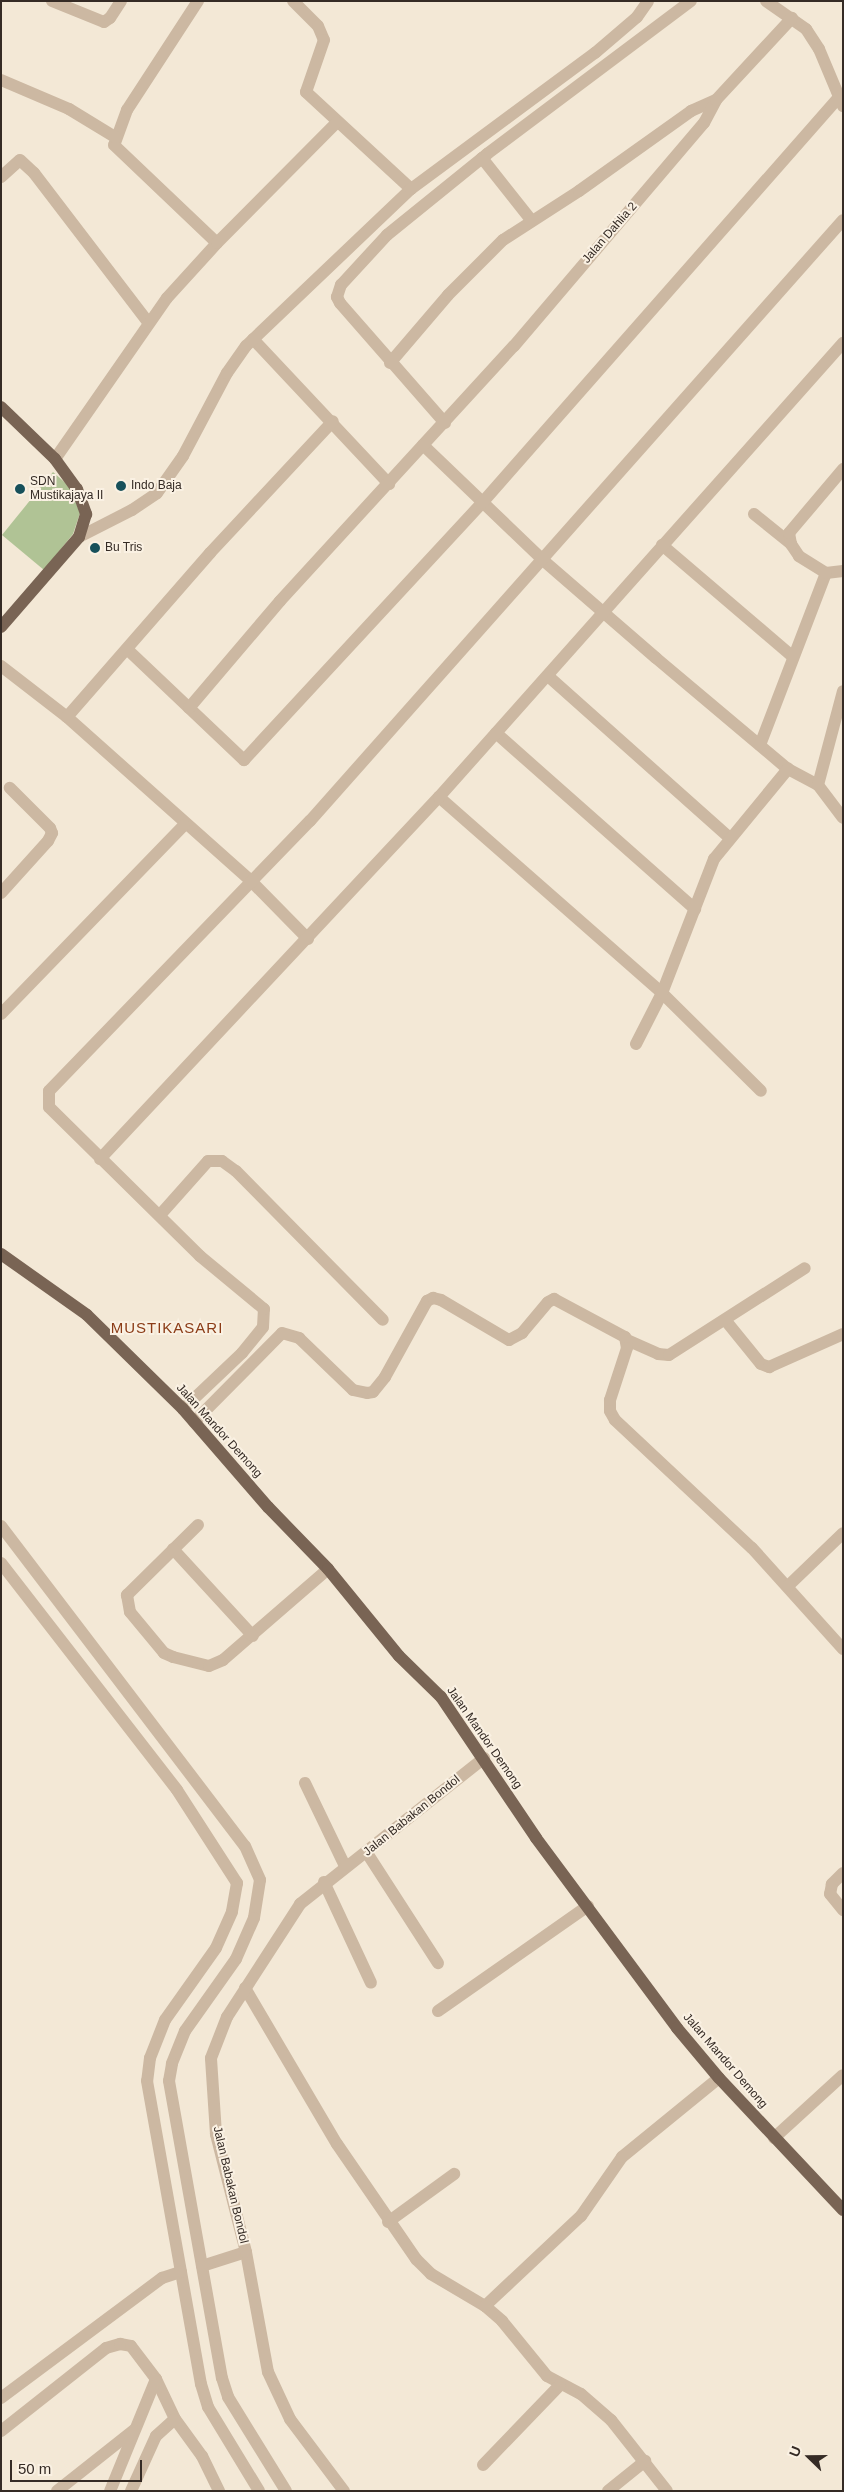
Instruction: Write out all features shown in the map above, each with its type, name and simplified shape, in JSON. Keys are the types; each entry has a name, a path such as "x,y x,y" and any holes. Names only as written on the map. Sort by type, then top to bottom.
{"main road":[{"path":"1,407 55,459 83,503 86,514 78,537 1,627"},
{"name":"Jalan Mandor Demong","path":"1,1254 87,1315 183,1409 268,1507 328,1569 393,1649 441,1697 484,1758 536,1838 677,2028 719,2078 843,2210"}],"street":[{"path":"52,1 104,22 110,18 121,1"},
{"path":"198,1 127,110 115,137 116,149 217,242"},
{"path":"293,1 318,26 324,40 306,92 410,189"},
{"path":"78,537 132,510 157,493 182,456 227,373 253,339 410,189 595,53 637,17 648,1"},
{"path":"445,423 390,363 340,303 338,291 387,235 482,158 691,1"},
{"path":"128,650 244,760 482,503 841,101 819,49 806,29 766,1"},
{"name":"Jalan Dahlia 2","path":"189,708 280,602 445,423 704,123 716,100 792,18"},
{"path":"1,80 70,109 115,137"},
{"path":"390,363 482,260 503,240 690,111 716,100"},
{"path":"55,459 96,405 148,322 217,242 337,122"},
{"path":"482,158 532,221"},
{"path":"1,176 20,160 34,173 148,322"},
{"path":"183,1409 242,1354 263,1327 264,1309 200,1256 160,1214 100,1159 49,1107 49,1091 252,882 544,561 843,220"},
{"path":"253,339 332,421 389,484"},
{"path":"100,1159 439,797 548,676 602,611 843,343"},
{"path":"67,717 128,650 210,553 332,421"},
{"path":"424,445 544,561 788,769 818,785 843,818"},
{"path":"790,544 789,533 796,522 843,469"},
{"path":"754,514 790,544 799,556 826,573 843,571"},
{"path":"662,545 793,657"},
{"path":"760,745 826,573"},
{"path":"1,666 67,717 184,825 252,882 308,939"},
{"path":"548,676 729,837"},
{"path":"818,785 843,691"},
{"path":"496,733 695,909"},
{"path":"636,1044 662,992 714,858 729,837 788,769"},
{"path":"1,894 48,841 52,833 50,828 10,788"},
{"path":"439,797 662,992 761,1091"},
{"path":"1,1014 184,825"},
{"path":"160,1214 208,1161 222,1161 236,1171 383,1320"},
{"path":"194,1422 282,1333 299,1338 353,1390 373,1392 385,1377 427,1301 433,1298 509,1340 522,1333 548,1302 554,1299 620,1333 627,1340 658,1354 669,1355 726,1321 805,1268"},
{"path":"726,1321 761,1364 769,1368 843,1334"},
{"path":"627,1340 610,1400 610,1410 615,1420 685,1482 788,1586 843,1649"},
{"path":"198,1524 130,1591 126,1602 130,1612 164,1653 209,1666 223,1660 253,1636 328,1569"},
{"path":"1,1526 245,1846 260,1880 254,1918 236,1959 185,2031 172,2064 169,2081 202,2266 228,2397 286,2491"},
{"path":"788,1586 843,1533"},
{"path":"173,1549 253,1636"},
{"path":"1,1562 177,1790 237,1883 232,1912 216,1948 165,2020 150,2058 147,2081 181,2272 208,2406 259,2491"},
{"name":"Jalan Babakan Bondol","path":"344,2491 277,2397 263,2355 246,2252 216,2134 211,2058 227,2017 292,1912 324,1882 367,1852 484,1758"},
{"path":"177,1790 194,1779"},
{"path":"305,1783 345,1866"},
{"path":"367,1852 438,1964"},
{"path":"843,1873 832,1884 830,1894 843,1910"},
{"path":"324,1882 371,1983"},
{"path":"438,2011 588,1906"},
{"path":"245,1988 337,2144 388,2222 431,2274 485,2306 502,2321 531,2361 560,2385 590,2400 611,2420 645,2461 666,2491"},
{"path":"774,2138 843,2075"},
{"path":"485,2306 580,2216 622,2157 719,2078"},
{"path":"388,2222 454,2174"},
{"path":"202,2266 246,2252"},
{"path":"1,2398 162,2278 181,2272"},
{"path":"1,2431 106,2348 120,2344 131,2346 156,2379 175,2419 202,2456 218,2490"},
{"path":"110,2491 156,2379"},
{"path":"483,2465 560,2385"},
{"path":"132,2491 156,2436 175,2419"},
{"path":"57,2491 135,2429"},
{"path":"608,2491 645,2461"}],"green space":[{"path":"53,472 69,486 80,513 73,534 44,570 2,535"}],"place":[{"name":"Indo Baja","path":"121,486"},
{"name":"SDN Mustikajaya II","path":"20,489"},
{"name":"Bu Tris","path":"95,548"}],"district":[{"name":"MUSTIKASARI","path":"167,1328"}]}
